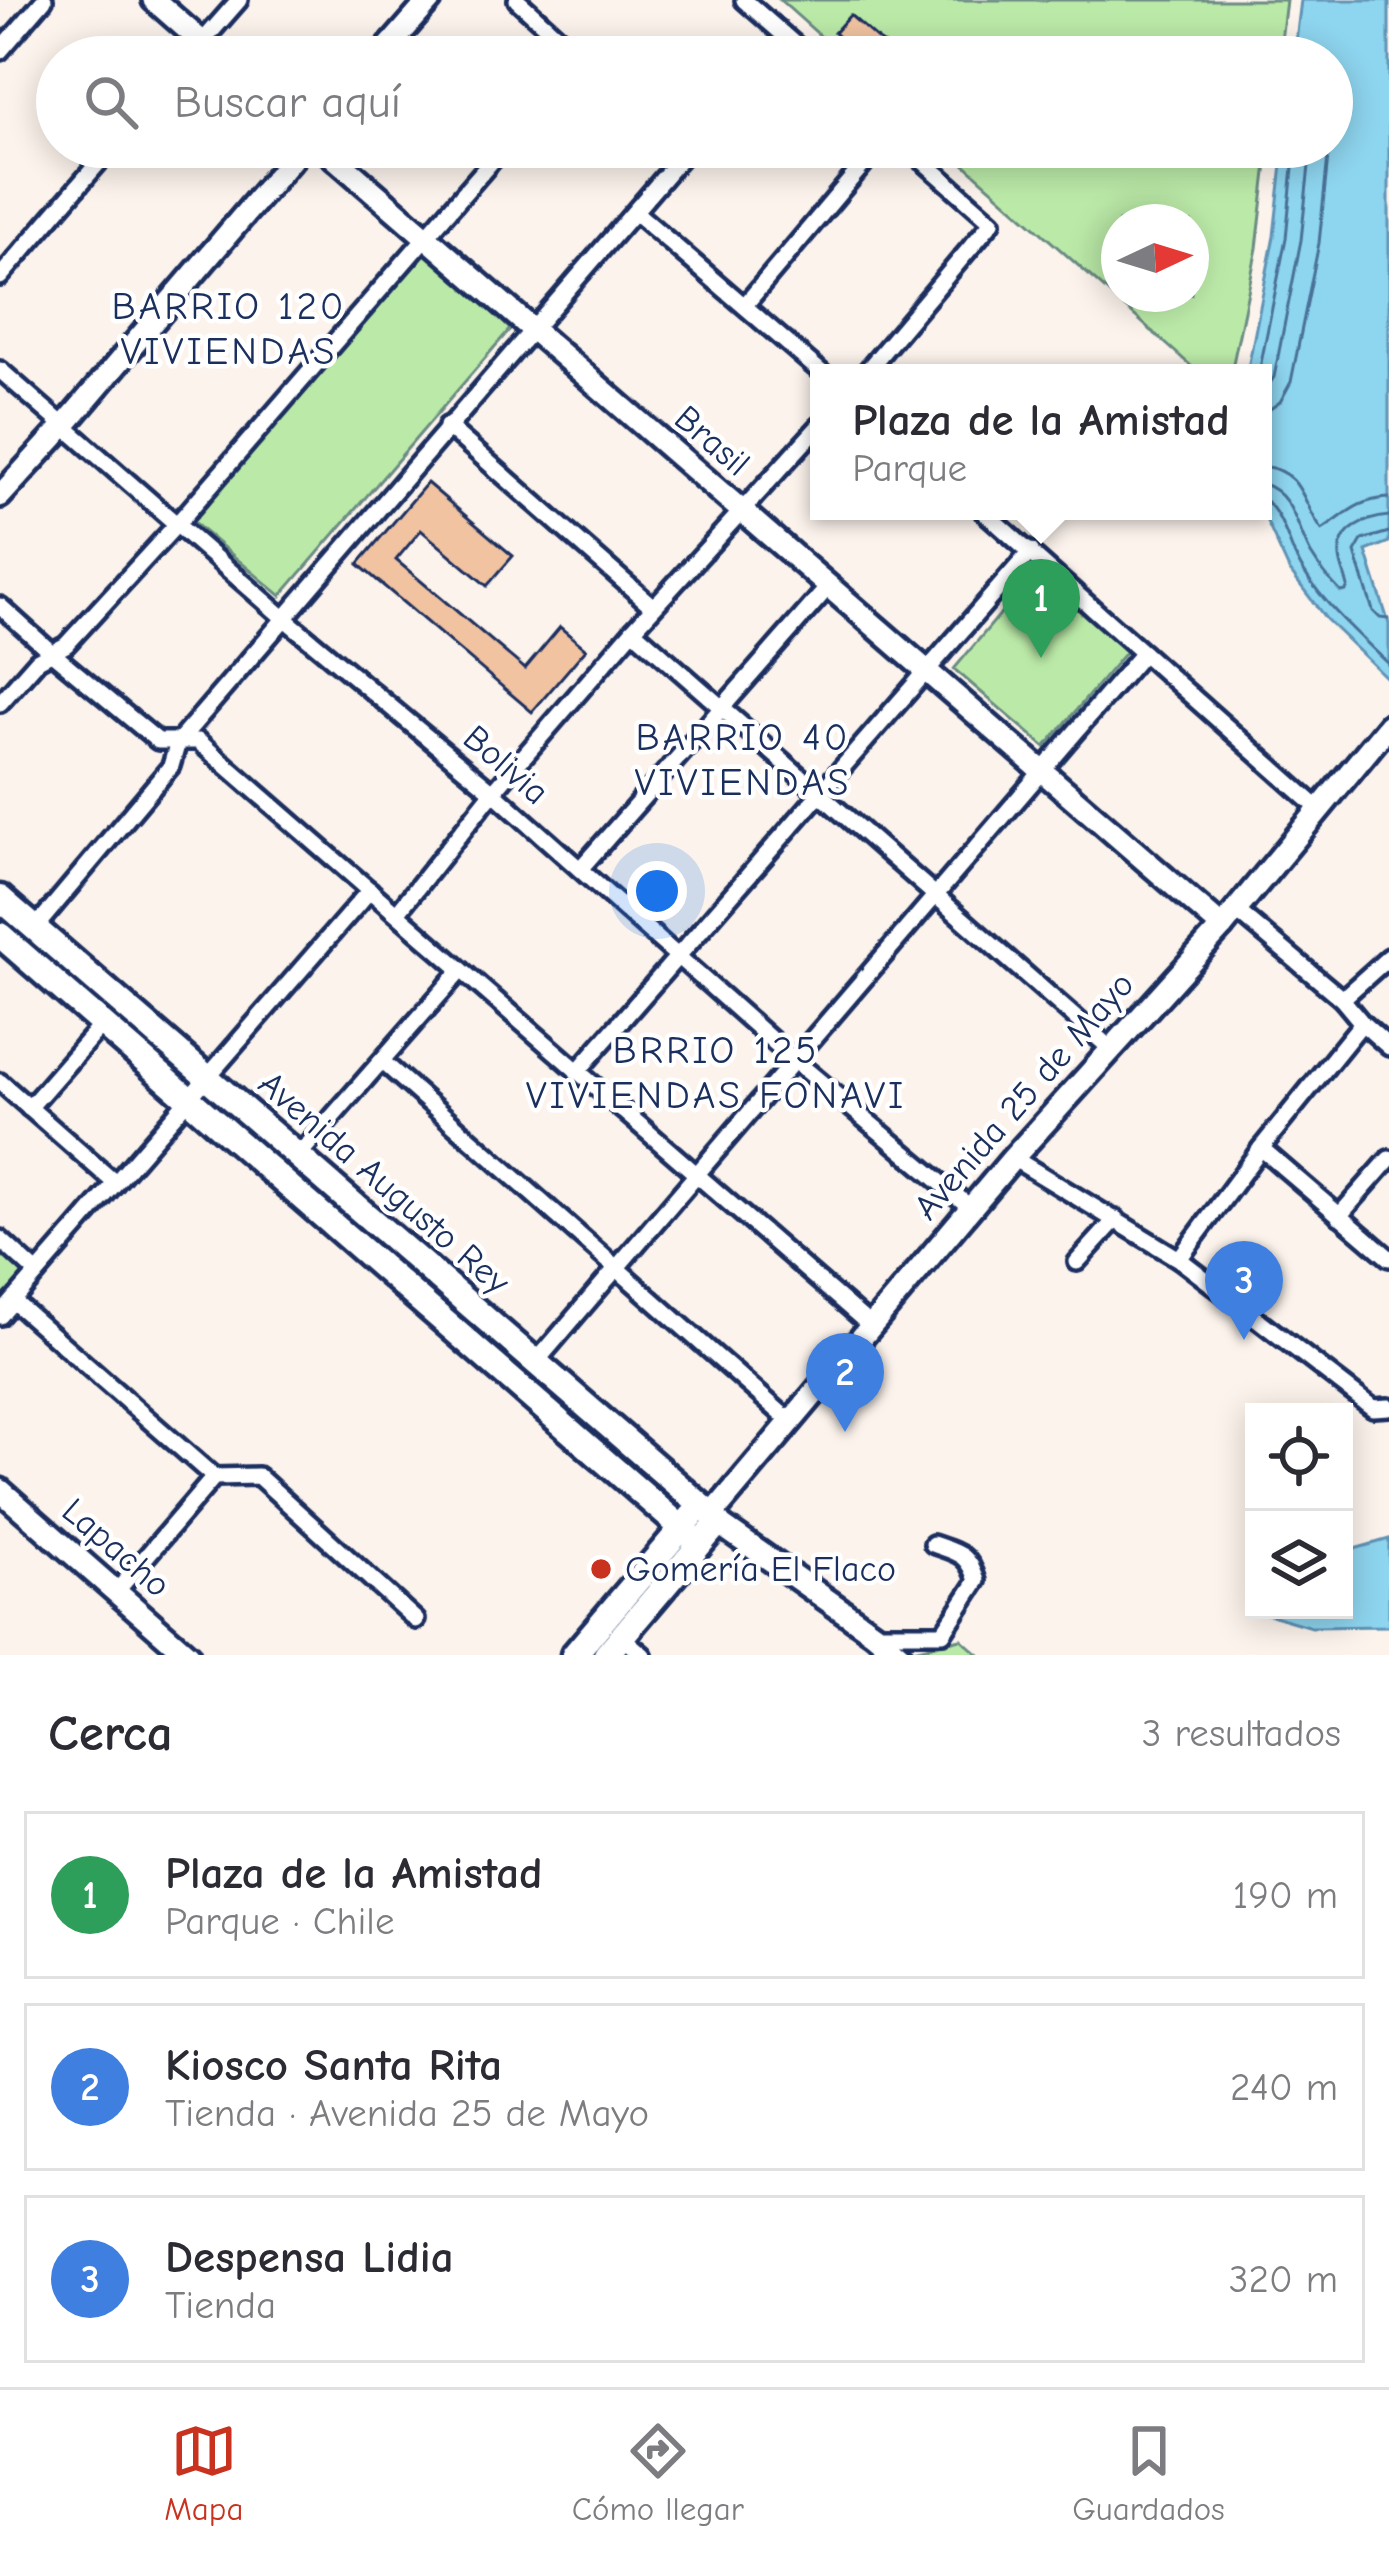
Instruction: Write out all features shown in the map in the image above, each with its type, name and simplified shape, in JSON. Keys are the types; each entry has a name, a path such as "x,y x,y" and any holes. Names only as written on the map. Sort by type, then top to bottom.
{"main road":[{"name":"Avenida Augusto Rey","path":"0,898 710,1514"},
{"name":"Avenida Augusto Rey","path":"0,934 690,1536"},
{"name":"Avenida 25 de Mayo","path":"574,1655 610,1638 710,1514"}],"street":[{"path":"0,51 44,0"},
{"path":"154,0 189,36"},
{"path":"215,36 239,0"},
{"path":"398,36 430,0"},
{"path":"518,0 557,36"},
{"path":"744,0 785,36"},
{"path":"0,277 94,168"},
{"path":"0,496 284,168"},
{"name":"Brasil","path":"346,168 1043,772 1229,918"},
{"path":"0,704 38,660 67,645 178,524 486,168"},
{"path":"35,928 171,766 178,742 671,168"},
{"path":"745,305 860,168"},
{"path":"873,364 992,222 932,168"},
{"path":"635,212 812,364"},
{"name":"Bolivia","path":"0,370 971,1208"},
{"path":"447,426 653,607"},
{"path":"397,913 493,792 633,630 810,436"},
{"path":"994,520 1319,809"},
{"path":"577,1072 1031,551"},
{"path":"580,868 829,586"},
{"path":"0,606 158,741 198,741 872,1327"},
{"path":"633,630 1112,1051"},
{"path":"536,1362 1143,653"},
{"name":"Avenida 25 de Mayo","path":"710,1514 1013,1158 1229,918 1389,725"},
{"path":"0,1316 370,890"},
{"path":"1229,918 1342,999 1389,1047"},
{"path":"1342,999 1389,957"},
{"path":"298,1156 461,970"},
{"path":"28,1108 103,1024"},
{"path":"1179,1259 1362,1024"},
{"path":"383,1062 792,1423"},
{"path":"0,1082 115,1184"},
{"path":"1261,1148 1389,1258"},
{"path":"1013,1158 1179,1259 1373,1408 1389,1408"},
{"path":"1339,1216 1389,1159"},
{"path":"1077,1262 1116,1219"},
{"path":"0,1239 38,1273"},
{"path":"13,1301 214,1477 258,1476 416,1620"},
{"path":"116,1592 214,1477"},
{"name":"Lapacho","path":"2,1496 188,1655"},
{"path":"710,1514 900,1655"},
{"path":"874,1633 943,1633 977,1581 972,1564 933,1544"},
{"path":"610,1638 643,1655"}],"green space":[{"path":"780,0 1286,0 1282,36 820,36"},
{"path":"969,168 1267,168 1257,248 1233,364 1189,364 1130,312 1209,312 1209,204 1101,204 1101,286"},
{"path":"426,250 510,329 281,596 193,522"},
{"path":"1038,569 1129,648 1045,747 954,669"},
{"path":"0,911 180,1066 174,1075 0,924"},
{"path":"224,1102 678,1495 668,1506 215,1112"},
{"path":"0,1250 27,1274 0,1304"},
{"path":"961,1639 979,1655 914,1655 909,1651"}],"water":[{"path":"1301,0 1389,0 1389,542 1366,551 1389,624 1389,680 1326,619 1289,570 1266,520 1272,520 1272,364 1249,364 1274,236 1282,168 1353,168 1353,36 1297,36"},
{"path":"1389,1539 1389,1626 1311,1627 1284,1619 1353,1619 1353,1549"}],"building":[{"path":"850,15 874,36 837,36 834,33"},
{"path":"427,483 513,556 487,586 421,530 396,560 525,669 560,627 586,649 532,712 358,564"}],"place":[{"name":"Plaza de la Amistad","path":"1041,658"},
{"name":"Despensa Lidia","path":"1244,1340"},
{"name":"Kiosco Santa Rita","path":"845,1432"},
{"name":"Gomería El Flaco","path":"601,1569"}],"district":[{"name":"BARRIO 120 VIVIENDAS","path":"229,328"},
{"name":"BARRIO 40 VIVIENDAS","path":"743,760"},
{"name":"BRRIO 125 VIVIENDAS FONAVI","path":"716,1072"}]}
